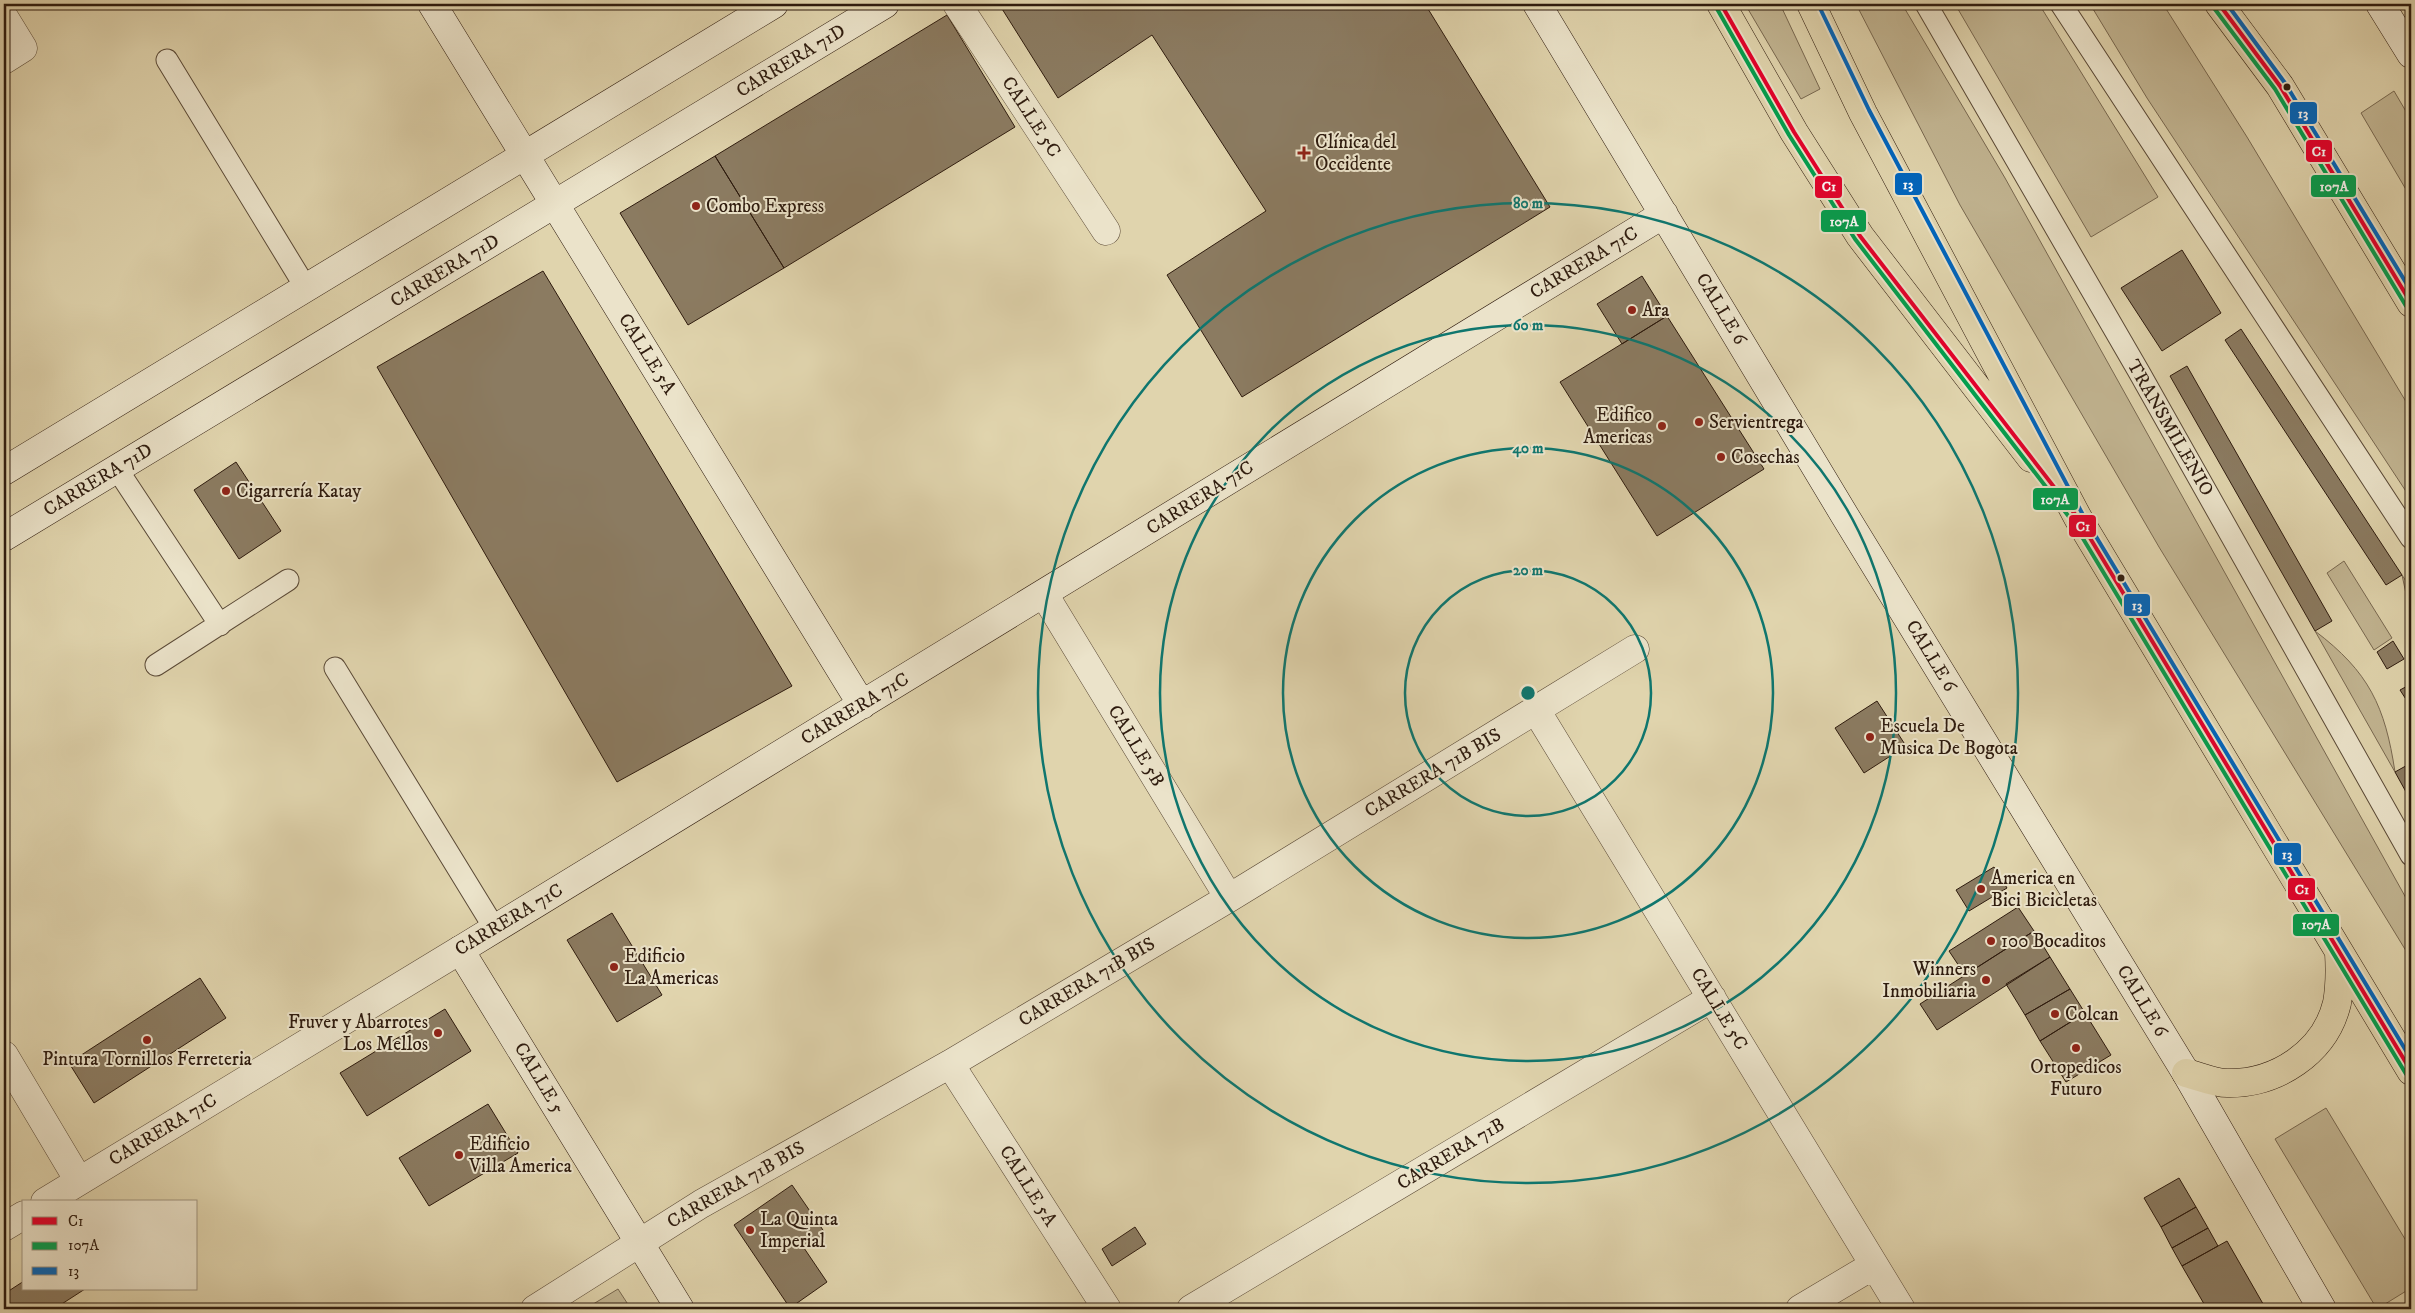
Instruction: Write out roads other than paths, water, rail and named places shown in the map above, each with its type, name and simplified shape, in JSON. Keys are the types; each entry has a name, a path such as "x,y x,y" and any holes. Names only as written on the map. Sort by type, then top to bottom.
{"highway":[{"path":"1721,4 1794,132 1860,236 2078,518"},
{"path":"1811,4 1863,113 2078,518 2411,1071"},
{"path":"2219,4 2280,86"},
{"path":"2238,4 2280,86 2411,303"},
{"path":"2186,1073 2225,1083 2254,1082 2284,1070 2313,1050 2327,1029 2336,1005 2340,980 2339,953"}],"street":[{"name":"CALLE 5A","path":"432,4 862,705"},
{"path":"4,471 774,4"},
{"name":"CARRERA 71D","path":"4,537 885,4"},
{"name":"CALLE 5C","path":"957,4 1106,230"},
{"name":"CALLE 6","path":"1537,4 1850,524 2186,1073 2322,1309"},
{"path":"2380,4 2411,54"},
{"path":"4,17 13,54"},
{"name":"CARRERA 71C","path":"48,1200 1664,214"},
{"name":"CALLE 5B","path":"1044,594 1229,898"},
{"name":"CARRERA 71B BIS","path":"535,1309 701,1204 950,1064 1229,898 1635,649"},
{"name":"CALLE 5C","path":"1536,710 1901,1309"},
{"name":"CALLE 5","path":"460,950 680,1309"},
{"name":"CARRERA 71B","path":"1193,1309 1712,998"},
{"path":"4,1055 79,1181"},
{"name":"CALLE 5A","path":"950,1064 1107,1309"},
{"path":"4,1227 22,1216"},
{"path":"1800,1309 1874,1265"}],"lane":[{"name":"TRANSMILENIO","path":"1926,4 2139,372 2411,854"},
{"path":"2062,4 2411,538"},
{"path":"167,60 306,288"},
{"path":"117,469 220,625"},
{"path":"156,666 288,580"},
{"path":"335,668 495,929"}],"place":[{"name":"Clínica del Occidente","path":"1304,153"},
{"name":"Combo Express","path":"696,206"},
{"name":"Ara","path":"1632,310"},
{"name":"Servientrega","path":"1699,422"},
{"name":"Edifico Americas","path":"1662,426"},
{"name":"Cosechas","path":"1721,457"},
{"name":"Cigarrería Katay","path":"226,491"},
{"name":"Escuela De Musica De Bogota","path":"1870,737"},
{"name":"America en Bici Bicicletas","path":"1981,889"},
{"name":"100 Bocaditos","path":"1991,941"},
{"name":"Edificio La Americas","path":"614,967"},
{"name":"Winners Inmobiliaria","path":"1986,980"},
{"name":"Colcan","path":"2055,1014"},
{"name":"Fruver y Abarrotes Los Mellos","path":"438,1033"},
{"name":"Pintura Tornillos Ferreteria","path":"147,1040"},
{"name":"Ortopedicos Futuro","path":"2076,1048"},
{"name":"Edificio Villa America","path":"459,1155"},
{"name":"La Quinta Imperial","path":"750,1230"}]}
